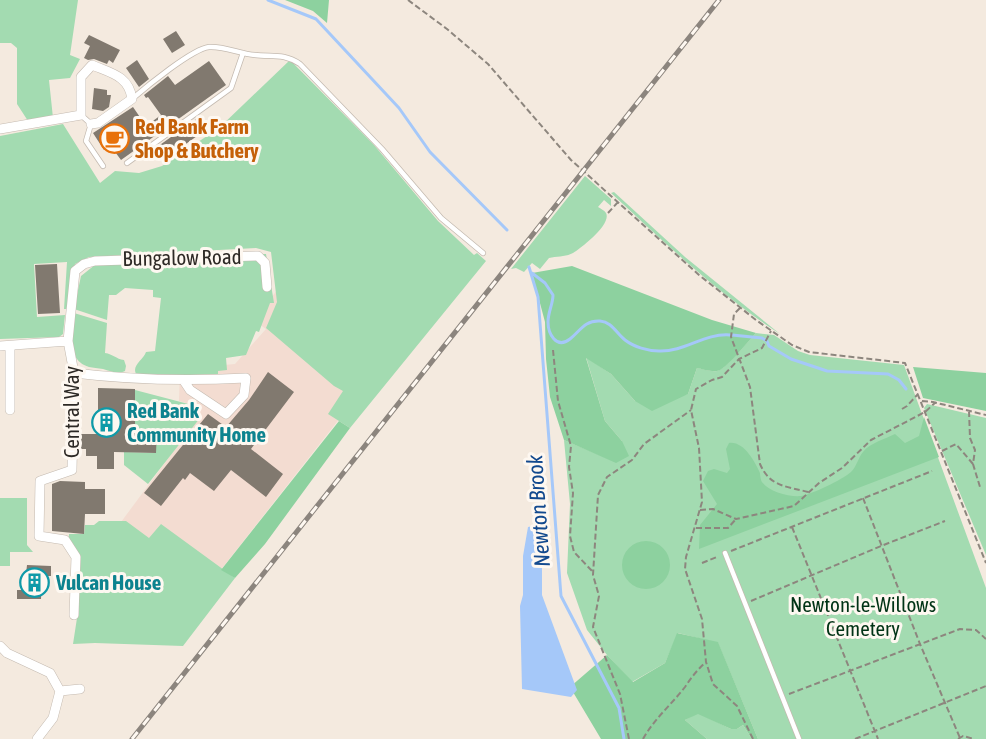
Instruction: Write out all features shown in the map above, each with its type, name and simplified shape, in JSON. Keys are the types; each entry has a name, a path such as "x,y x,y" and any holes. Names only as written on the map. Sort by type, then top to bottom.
{"street":[{"path":"0,129 81,115 81,77 92,65 126,81 131,89 132,99 98,123 91,124"},
{"name":"Bungalow Road","path":"75,271 84,264 94,261 258,256 265,263 267,287"},
{"name":"Central Way","path":"74,615 76,556 65,540 39,536 40,481 72,470 74,373 68,341 75,271"},
{"path":"10,410 5,346 68,341"},
{"path":"74,373 184,381 246,378 244,395 226,414 190,390 184,381"},
{"path":"0,646 7,653 50,673 60,691 53,718 38,739"},
{"path":"60,691 80,689"}],"lane":[{"path":"132,99 166,71 206,47 218,47 259,56 283,56 300,64 382,150 441,219 483,253"},
{"path":"127,163 231,88 243,53"},
{"path":"81,115 91,124 86,141 103,166"},
{"path":"725,553 799,739"}],"path":[{"path":"408,0 488,64 557,146 740,308 792,345 809,352 905,363 986,563"},
{"path":"609,213 618,202"},
{"path":"740,308 734,314 731,338 750,387 760,464 771,481 808,492"},
{"path":"753,739 737,706 712,684 706,662 702,618 685,569 686,557 702,502 699,448 691,410 696,389 722,377 739,359 762,348 771,330"},
{"path":"553,350 558,401 570,446 569,467 573,494 570,536 574,552 593,572"},
{"path":"902,409 918,394"},
{"path":"921,401 936,402 986,415"},
{"path":"696,528 728,528 736,519 794,506 808,492 842,468 871,440 925,412 936,402"},
{"path":"629,739 620,694 593,627 599,596 593,572 596,511 600,487 607,477 632,460 644,444 691,410"},
{"path":"969,411 970,438 975,450 973,464"},
{"path":"941,451 956,444 973,464 980,487"},
{"path":"702,563 932,471"},
{"path":"863,498 959,738 963,736 974,739"},
{"path":"700,510 714,509 736,519"},
{"path":"746,604 945,521"},
{"path":"792,527 878,739"},
{"path":"782,697 966,628 976,630 986,639"},
{"path":"643,739 650,726 691,676 706,662"},
{"path":"855,739 986,686"}],"shaded area":[{"path":"370,176 351,404 165,641 101,549 170,456 197,413 196,406 179,401 180,369 235,364 266,329 253,320"}],"green space":[{"path":"0,0 78,0 70,55 80,59 70,78 49,80 53,118 28,121 17,104 17,48 11,43 0,43"},
{"path":"285,0 329,0 327,23 313,11"},
{"path":"290,60 374,145 438,221 474,255 477,253 486,261 350,428 328,414 343,391 334,386 266,328 277,302 271,252 256,248 89,257 75,264 68,309 64,309 67,262 34,264 37,317 65,315 63,334 59,337 0,339 0,136 63,124 100,183 115,171 139,173 162,166 219,128"},
{"path":"585,176 611,199 611,206 604,200 598,207 606,213 607,218 600,229 573,253 549,258 540,269 532,263 524,272 516,268 511,269"},
{"path":"614,192 685,257 780,334 757,319 692,267 611,193"},
{"path":"266,254 274,303 270,303 259,332 256,331 246,355 226,358 227,370 218,371 218,374 138,377 136,367 146,352 155,351 161,298 153,297 153,290 125,288 116,295 109,295 107,320 74,309 81,276 96,264 149,256"},
{"path":"572,266 712,320 756,333 721,369 712,371 697,368 688,394 652,411 635,401 611,374 586,358 605,421 622,441 629,456 616,463 564,440 550,397 545,322 532,273"},
{"path":"74,313 107,323 105,353 124,360 125,371 117,373 89,367 76,358 72,344"},
{"name":"Newton-le-Willows Cemetery","path":"756,333 774,335 798,351 810,355 904,365 986,588 986,739 758,739 718,643 678,633 665,663 632,682 587,630 567,573 570,504 564,440 616,462 622,441 605,421 586,357 611,374 635,401 688,394 697,368 712,371 721,369"},
{"path":"913,367 986,373 986,411 923,398"},
{"path":"135,390 196,406 200,418 148,484 124,465 124,452 156,453 156,429 126,429 120,417 135,417"},
{"path":"927,404 986,418 986,555 924,408"},
{"path":"924,417 939,457 699,549 700,525 717,504 703,481 708,471 714,469 727,473 730,469 726,449 729,443 739,445 748,453 758,468 762,481 769,489 791,496 801,496 812,493 847,475 853,470 863,452 874,444 895,434 905,443 919,436"},
{"path":"339,421 350,428 265,544 235,578 221,570"},
{"path":"0,498 27,498 27,545 33,552 10,552 10,566 0,566"},
{"path":"99,521 126,521 149,538 161,524 235,578 183,646 73,644 77,618 77,553 68,552 69,534 84,534 85,525 94,525"},
{"path":"641,541 651,541 663,548 670,560 670,570 663,582 651,589 641,589 626,578 622,570 622,560 633,545"},
{"path":"677,633 718,642 758,739 752,739 743,725 737,729 731,729 698,714 685,720 707,739 601,739 570,687 607,655 633,682 665,663"},
{"path":"698,713 731,729 737,729 743,725 752,739 707,739 685,720"}],"water":[{"path":"538,525 542,595 577,690 571,697 522,689 520,606 523,595 523,556 528,527"}],"building":[{"path":"176,31 185,45 172,53 163,39"},
{"path":"89,35 120,50 113,63 109,60 107,64 84,58 90,46 84,43"},
{"path":"137,60 149,79 139,87 126,68"},
{"path":"209,61 226,85 121,160 110,145 104,150 93,133 133,107 146,126 161,115 144,95 168,76 175,85"},
{"path":"94,88 107,90 107,95 111,95 109,107 103,111 92,109"},
{"path":"199,117 207,129 166,158 157,147"},
{"path":"57,264 60,313 38,314 35,265"},
{"path":"268,372 294,392 251,449 283,474 266,497 231,470 214,491 190,473 185,480 183,478 161,506 144,493 208,414 226,427 249,400"},
{"name":"Red Bank Community Home","path":"98,388 135,389 135,430 157,430 156,453 114,452 114,469 97,469 97,456 86,456 86,449 81,449 80,438 81,434 98,434"},
{"name":"Red Bank Community Home","path":"60,481 85,482 85,489 105,489 105,514 85,514 84,534 52,531 52,484"},
{"name":"Vulcan House","path":"27,565 51,566 51,576 42,576 41,599 17,599 17,590 28,590"}],"waterway":[{"name":"Newton Brook","path":"268,0 316,19 399,108 430,152 507,230"},
{"name":"Newton Brook","path":"529,267 538,297 561,596 619,708 624,739"},
{"path":"532,273 545,283 553,295 548,322 549,331 554,339 561,343 570,339 590,322 595,321 608,323 633,345 655,351 668,351 712,337 730,335"},
{"path":"732,335 762,338 769,346 791,359 827,371 888,374 899,380 906,389"}],"railway":[{"path":"132,739 719,0"}],"place":[{"name":"Red Bank Farm Shop & Butchery","path":"114,139"},
{"name":"Red Bank Community Home","path":"106,423"},
{"name":"Vulcan House","path":"35,583"}]}
